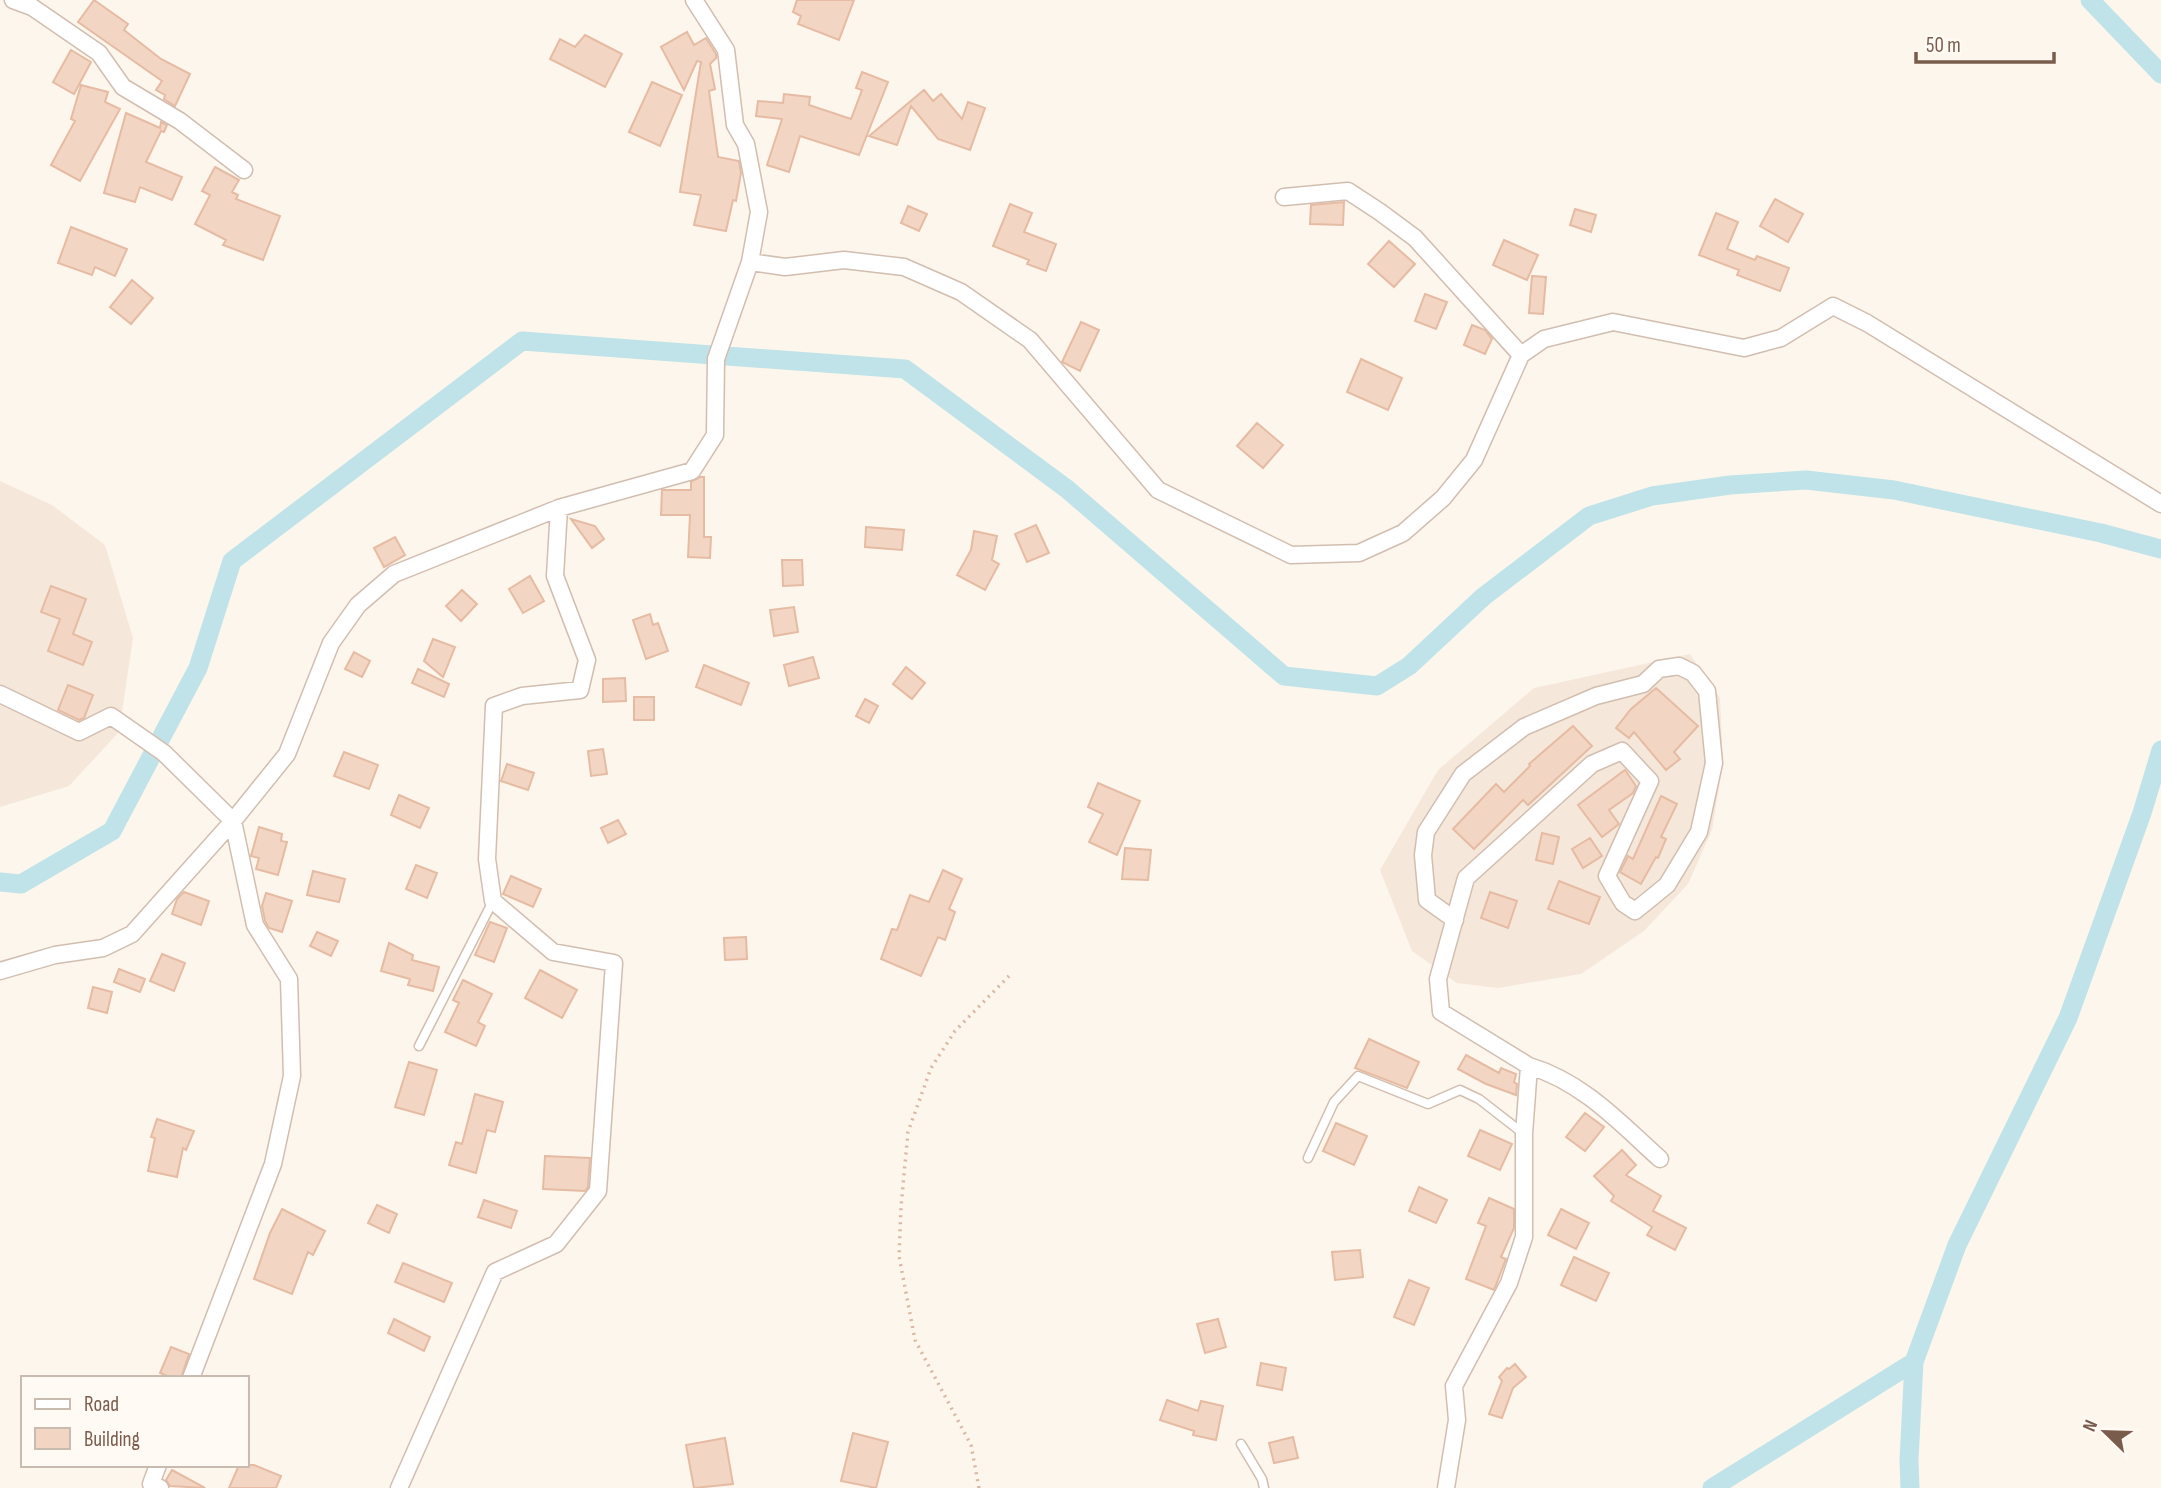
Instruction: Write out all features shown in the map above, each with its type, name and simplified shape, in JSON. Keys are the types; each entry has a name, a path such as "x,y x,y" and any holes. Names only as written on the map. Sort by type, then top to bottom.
{"street":[{"path":"13,0 32,7 99,53 123,87 180,121 244,170"},
{"path":"0,971 55,955 103,948 132,934 233,821 287,754 331,643 358,605 394,573 559,508 692,471 715,435 716,359 750,262 759,212 746,144 735,125 726,50 694,0"},
{"path":"1284,197 1348,191 1369,205 1415,238 1521,355"},
{"path":"750,262 785,267 844,260 904,267 961,292 1030,340 1158,491 1291,555 1359,553 1403,533 1443,498 1474,460 1521,355 1544,339 1613,322 1744,348 1781,338 1833,306 1867,323 2161,504"},
{"path":"399,1488 495,1272 556,1244 598,1191 614,963 553,952 493,901 487,859 494,706 523,696 580,690 587,660 555,576 559,508"},
{"path":"1455,920 1427,900 1423,855 1426,832 1463,774 1524,727 1596,696 1643,684 1659,669 1679,666 1693,673 1707,691 1714,763 1699,832 1667,885 1635,911 1623,903 1607,876 1650,781 1622,751 1592,764 1466,878 1455,920 1438,979 1441,1012 1530,1066 1552,1073 1590,1095 1660,1159"},
{"path":"0,694 79,732 111,716 164,753 233,821 255,925 289,979 292,1076 273,1164 192,1376"},
{"path":"1446,1488 1458,1420 1454,1386 1509,1283 1524,1237 1524,1134 1530,1066"},
{"path":"157,1467 150,1484 160,1488"}],"lane":[{"path":"419,1045 493,901"},
{"path":"1308,1158 1334,1102 1359,1076 1429,1104 1460,1090 1479,1099 1524,1134"},
{"path":"1241,1444 1262,1479 1264,1488"}],"path":[{"path":"979,1488 971,1445 915,1340 899,1256 901,1207 908,1132 931,1068 955,1031 1009,976"}],"shaded area":[{"path":"0,481 52,505 105,545 133,638 119,732 69,786 0,807"},
{"path":"1690,654 1720,698 1723,764 1712,830 1688,884 1644,931 1581,974 1498,988 1457,983 1412,951 1380,870 1438,770 1534,688"}],"building":[{"path":"94,0 128,24 124,30 161,59 190,74 175,106 156,90 162,81 78,22"},
{"path":"797,0 854,0 839,40 798,24 801,16 793,12"},
{"path":"687,32 694,45 706,38 716,54 710,64 715,89 709,91 718,157 739,161 741,173 736,201 733,200 726,231 694,225 701,195 680,192 701,62 697,61 684,90 661,47"},
{"path":"585,35 622,54 605,87 550,59 560,39 575,47"},
{"path":"71,50 91,62 74,94 53,82"},
{"path":"862,72 888,82 859,155 800,136 789,172 767,165 782,119 756,116 758,101 783,103 784,94 810,97 809,105 851,119 862,90 856,88"},
{"path":"652,82 682,95 660,146 629,132"},
{"path":"81,85 108,92 105,102 120,109 80,181 51,165 75,121 71,119"},
{"path":"924,90 933,101 941,94 962,119 968,102 985,108 970,150 938,139 911,106 897,145 869,136"},
{"path":"126,113 160,128 161,122 167,125 164,132 161,131 146,162 182,177 172,200 140,187 135,202 104,193"},
{"path":"215,167 239,180 232,192 238,195 236,199 280,216 263,260 223,245 226,240 195,224 210,195 202,191"},
{"path":"1775,199 1803,214 1788,242 1760,226"},
{"path":"1344,202 1343,225 1310,224 1311,205"},
{"path":"1010,204 1032,213 1024,232 1056,244 1046,271 1027,264 1029,260 993,246"},
{"path":"908,206 927,214 919,231 901,223"},
{"path":"1575,209 1596,215 1591,232 1570,225"},
{"path":"1716,213 1738,222 1727,249 1755,260 1757,256 1789,268 1780,291 1737,275 1739,270 1699,255"},
{"path":"71,227 127,249 115,276 95,267 92,275 58,263"},
{"path":"1504,240 1538,255 1527,280 1493,265"},
{"path":"1389,241 1415,264 1394,287 1368,264"},
{"path":"1532,276 1546,277 1543,314 1529,313"},
{"path":"132,280 153,298 131,324 110,307"},
{"path":"1425,294 1447,302 1436,329 1415,321"},
{"path":"1081,322 1099,330 1080,371 1062,362"},
{"path":"1472,325 1485,330 1492,339 1485,354 1464,345"},
{"path":"1361,359 1402,378 1388,410 1347,392"},
{"path":"1257,423 1283,445 1263,468 1237,446"},
{"path":"704,477 704,537 711,537 710,558 688,557 690,515 661,515 662,490 691,490 691,482"},
{"path":"571,519 595,526 604,539 592,548"},
{"path":"1036,525 1049,553 1027,562 1015,534"},
{"path":"866,527 904,530 902,550 865,547"},
{"path":"974,531 997,536 992,560 999,564 985,590 957,575 971,550"},
{"path":"395,537 405,555 384,567 374,548"},
{"path":"782,560 802,560 803,585 783,586"},
{"path":"530,576 544,601 523,613 509,589"},
{"path":"51,586 86,599 73,634 92,642 83,665 48,651 60,619 41,612"},
{"path":"462,590 477,604 461,621 446,606"},
{"path":"794,607 798,632 774,636 770,610"},
{"path":"650,614 653,625 658,623 668,651 646,659 633,620"},
{"path":"433,639 455,647 443,677 424,661"},
{"path":"354,652 370,661 362,677 345,669"},
{"path":"813,657 819,678 789,686 784,665"},
{"path":"704,665 749,683 741,705 696,687"},
{"path":"906,667 925,683 912,699 893,684"},
{"path":"418,669 449,684 444,697 412,683"},
{"path":"625,678 626,701 603,702 603,679"},
{"path":"68,685 93,695 84,718 79,720 58,710"},
{"path":"1656,688 1698,726 1674,752 1680,759 1666,770 1634,732 1629,738 1616,728 1631,709"},
{"path":"634,697 654,697 654,720 634,720"},
{"path":"865,699 878,706 869,723 856,716"},
{"path":"1573,726 1592,746 1528,805 1523,800 1474,849 1453,829 1496,784 1504,792 1529,764"},
{"path":"603,749 607,774 591,776 588,751"},
{"path":"344,752 378,765 369,789 334,776"},
{"path":"507,764 534,773 528,790 501,781"},
{"path":"1625,770 1636,786 1633,793 1609,810 1619,824 1602,837 1578,805"},
{"path":"1098,783 1140,801 1117,855 1089,842 1103,814 1088,807"},
{"path":"399,795 429,808 420,828 391,815"},
{"path":"1661,796 1677,804 1661,837 1666,839 1658,858 1656,857 1641,884 1620,872 1628,856 1633,859"},
{"path":"618,820 626,834 608,843 601,828"},
{"path":"259,827 282,834 281,841 287,842 278,875 256,869 259,858 251,856"},
{"path":"1542,833 1559,837 1553,864 1536,860"},
{"path":"1590,838 1602,856 1583,868 1572,849"},
{"path":"1125,848 1151,850 1148,880 1122,879"},
{"path":"416,865 437,873 427,898 406,889"},
{"path":"943,870 962,879 949,909 955,912 945,940 938,937 921,976 881,959 892,929 897,930 910,895 929,902"},
{"path":"313,871 345,879 339,902 307,895"},
{"path":"511,876 541,889 533,907 503,894"},
{"path":"1559,881 1600,897 1589,924 1548,909"},
{"path":"184,892 209,901 201,925 172,914 177,899"},
{"path":"1490,892 1517,901 1508,928 1481,918"},
{"path":"266,893 292,901 282,932 269,928 265,921 262,906"},
{"path":"490,922 507,928 494,962 475,955"},
{"path":"317,932 338,941 331,956 310,946"},
{"path":"746,937 747,959 725,960 724,938"},
{"path":"389,943 413,955 412,960 439,967 433,991 408,985 410,979 381,971"},
{"path":"162,954 185,963 174,991 150,981"},
{"path":"119,969 145,979 140,992 114,982"},
{"path":"540,970 577,990 562,1018 525,998"},
{"path":"463,980 492,994 478,1022 485,1026 476,1046 445,1032 459,1003 453,1000"},
{"path":"93,987 112,992 107,1013 88,1008"},
{"path":"1369,1039 1419,1062 1407,1088 1355,1068"},
{"path":"1466,1055 1499,1073 1501,1068 1516,1074 1516,1095 1486,1084 1458,1069"},
{"path":"409,1062 437,1070 424,1115 395,1107"},
{"path":"475,1094 503,1102 495,1132 487,1130 476,1173 449,1165 456,1142 462,1144"},
{"path":"1585,1113 1604,1127 1585,1151 1566,1137"},
{"path":"157,1119 194,1131 186,1150 183,1148 177,1177 148,1171 155,1138 151,1137"},
{"path":"1336,1123 1367,1136 1354,1165 1323,1151"},
{"path":"1480,1130 1512,1144 1500,1170 1468,1156"},
{"path":"1622,1150 1636,1165 1626,1175 1661,1196 1653,1211 1686,1228 1675,1250 1647,1235 1652,1227 1611,1201 1614,1196 1594,1176"},
{"path":"545,1156 590,1158 588,1187 585,1191 543,1189"},
{"path":"1419,1187 1447,1200 1436,1223 1409,1211"},
{"path":"1489,1198 1514,1209 1514,1228 1501,1257 1506,1259 1494,1290 1466,1279 1486,1226 1478,1223"},
{"path":"484,1200 517,1211 511,1228 478,1217"},
{"path":"377,1205 397,1214 389,1233 368,1223"},
{"path":"282,1209 325,1231 313,1255 308,1252 292,1294 254,1279 270,1233"},
{"path":"1561,1209 1589,1223 1576,1249 1548,1235"},
{"path":"1360,1250 1363,1277 1335,1280 1332,1252"},
{"path":"1574,1257 1609,1273 1596,1301 1561,1285"},
{"path":"403,1263 452,1283 444,1302 395,1282"},
{"path":"1409,1280 1429,1288 1414,1325 1394,1317"},
{"path":"394,1319 430,1337 424,1351 388,1333"},
{"path":"1218,1319 1226,1347 1205,1353 1197,1324"},
{"path":"171,1347 189,1354 182,1376 160,1373"},
{"path":"1261,1363 1286,1368 1282,1390 1257,1385"},
{"path":"1515,1364 1526,1377 1513,1388 1502,1418 1489,1414 1502,1381 1499,1377"},
{"path":"1167,1400 1198,1411 1201,1401 1223,1406 1216,1440 1193,1435 1194,1431 1160,1420"},
{"path":"853,1433 888,1442 876,1488 841,1481"},
{"path":"1293,1437 1298,1458 1274,1463 1269,1443"},
{"path":"725,1438 733,1484 694,1488 686,1445"},
{"path":"254,1465 281,1476 276,1488 229,1488 238,1467"},
{"path":"172,1470 205,1488 170,1486 166,1480"}],"waterway":[{"path":"2090,0 2161,74"},
{"path":"0,882 21,884 112,831 198,668 232,561 522,341 905,369 1067,489 1284,676 1377,686 1409,666 1483,597 1589,516 1652,496 1730,485 1806,480 1894,490 2101,533 2161,549"},
{"path":"1910,1488 1914,1362 1957,1245 2068,1018 2142,813 2161,750"},
{"path":"1712,1488 1914,1362"}]}
